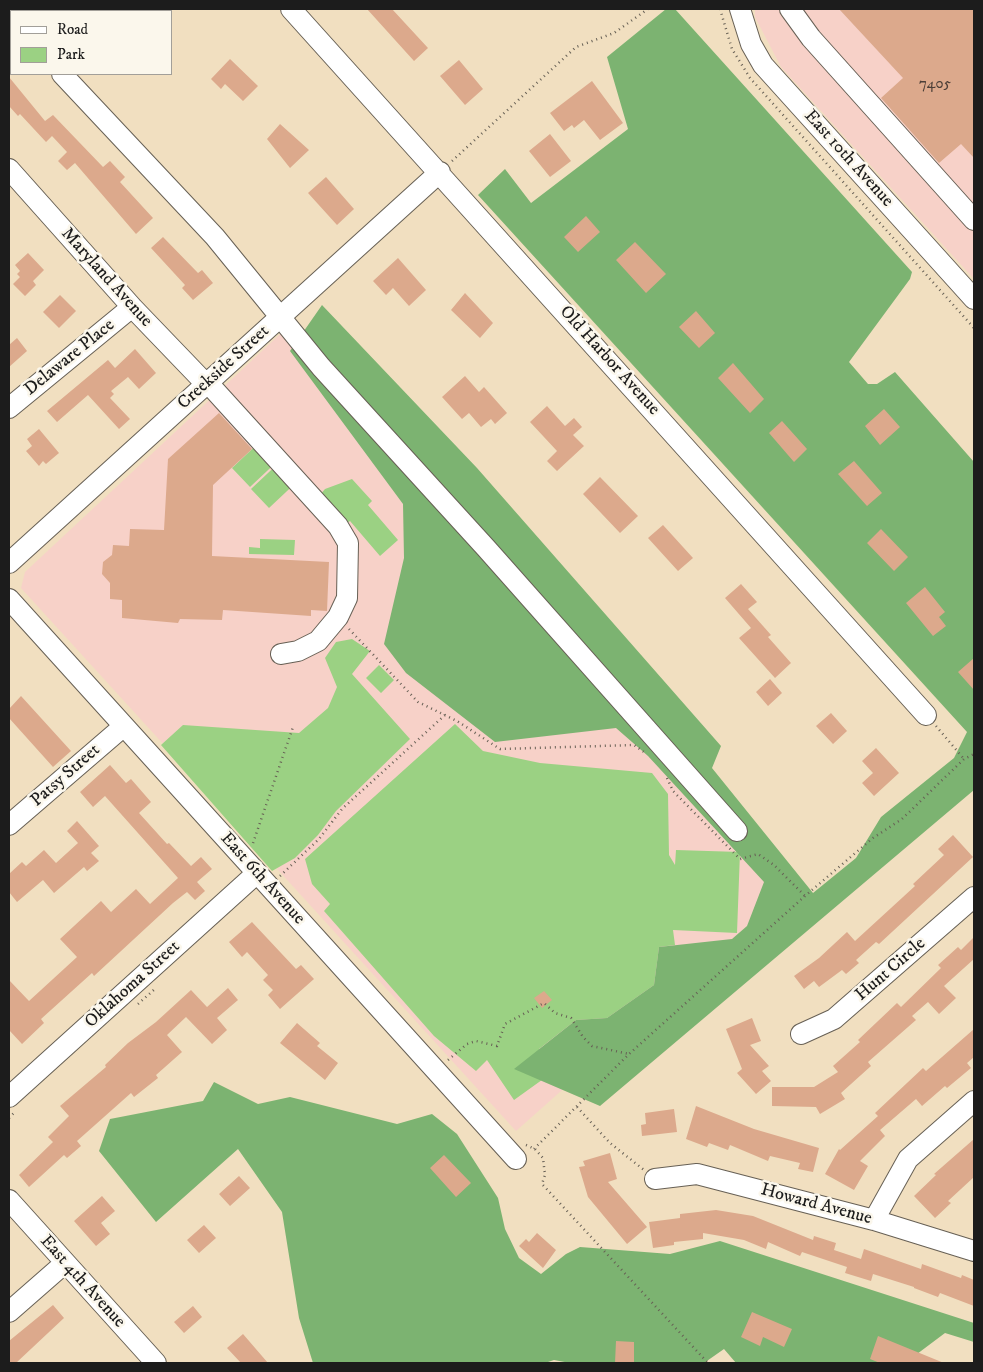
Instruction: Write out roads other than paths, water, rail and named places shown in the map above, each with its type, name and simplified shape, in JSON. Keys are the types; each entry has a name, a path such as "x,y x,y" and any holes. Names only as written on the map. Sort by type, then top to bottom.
{"street":[{"name":"Old Harbor Avenue","path":"291,9 440,172 926,715"},
{"name":"East 10th Avenue","path":"740,9 751,44 763,66 971,289"},
{"path":"790,9 811,38 974,220"},
{"path":"63,75 215,237 282,316 321,367 493,555 737,831"},
{"name":"Maryland Avenue","path":"9,169 132,307 207,384 338,526 348,543 347,598 338,617 318,641 298,651 281,654"},
{"name":"Creekside Street","path":"9,563 440,172"},
{"name":"Delaware Place","path":"9,408 132,307"},
{"name":"East 6th Avenue","path":"9,599 516,1160"},
{"name":"Patsy Street","path":"9,825 124,726"},
{"name":"Oklahoma Street","path":"9,1097 256,873"},
{"name":"Hunt Circle","path":"801,1034 834,1019 974,897"},
{"path":"874,1220 908,1159 974,1101"},
{"name":"Howard Avenue","path":"655,1178 697,1174 874,1220 974,1251"},
{"name":"East 4th Avenue","path":"9,1200 156,1363"},
{"path":"9,1312 65,1263"}]}
